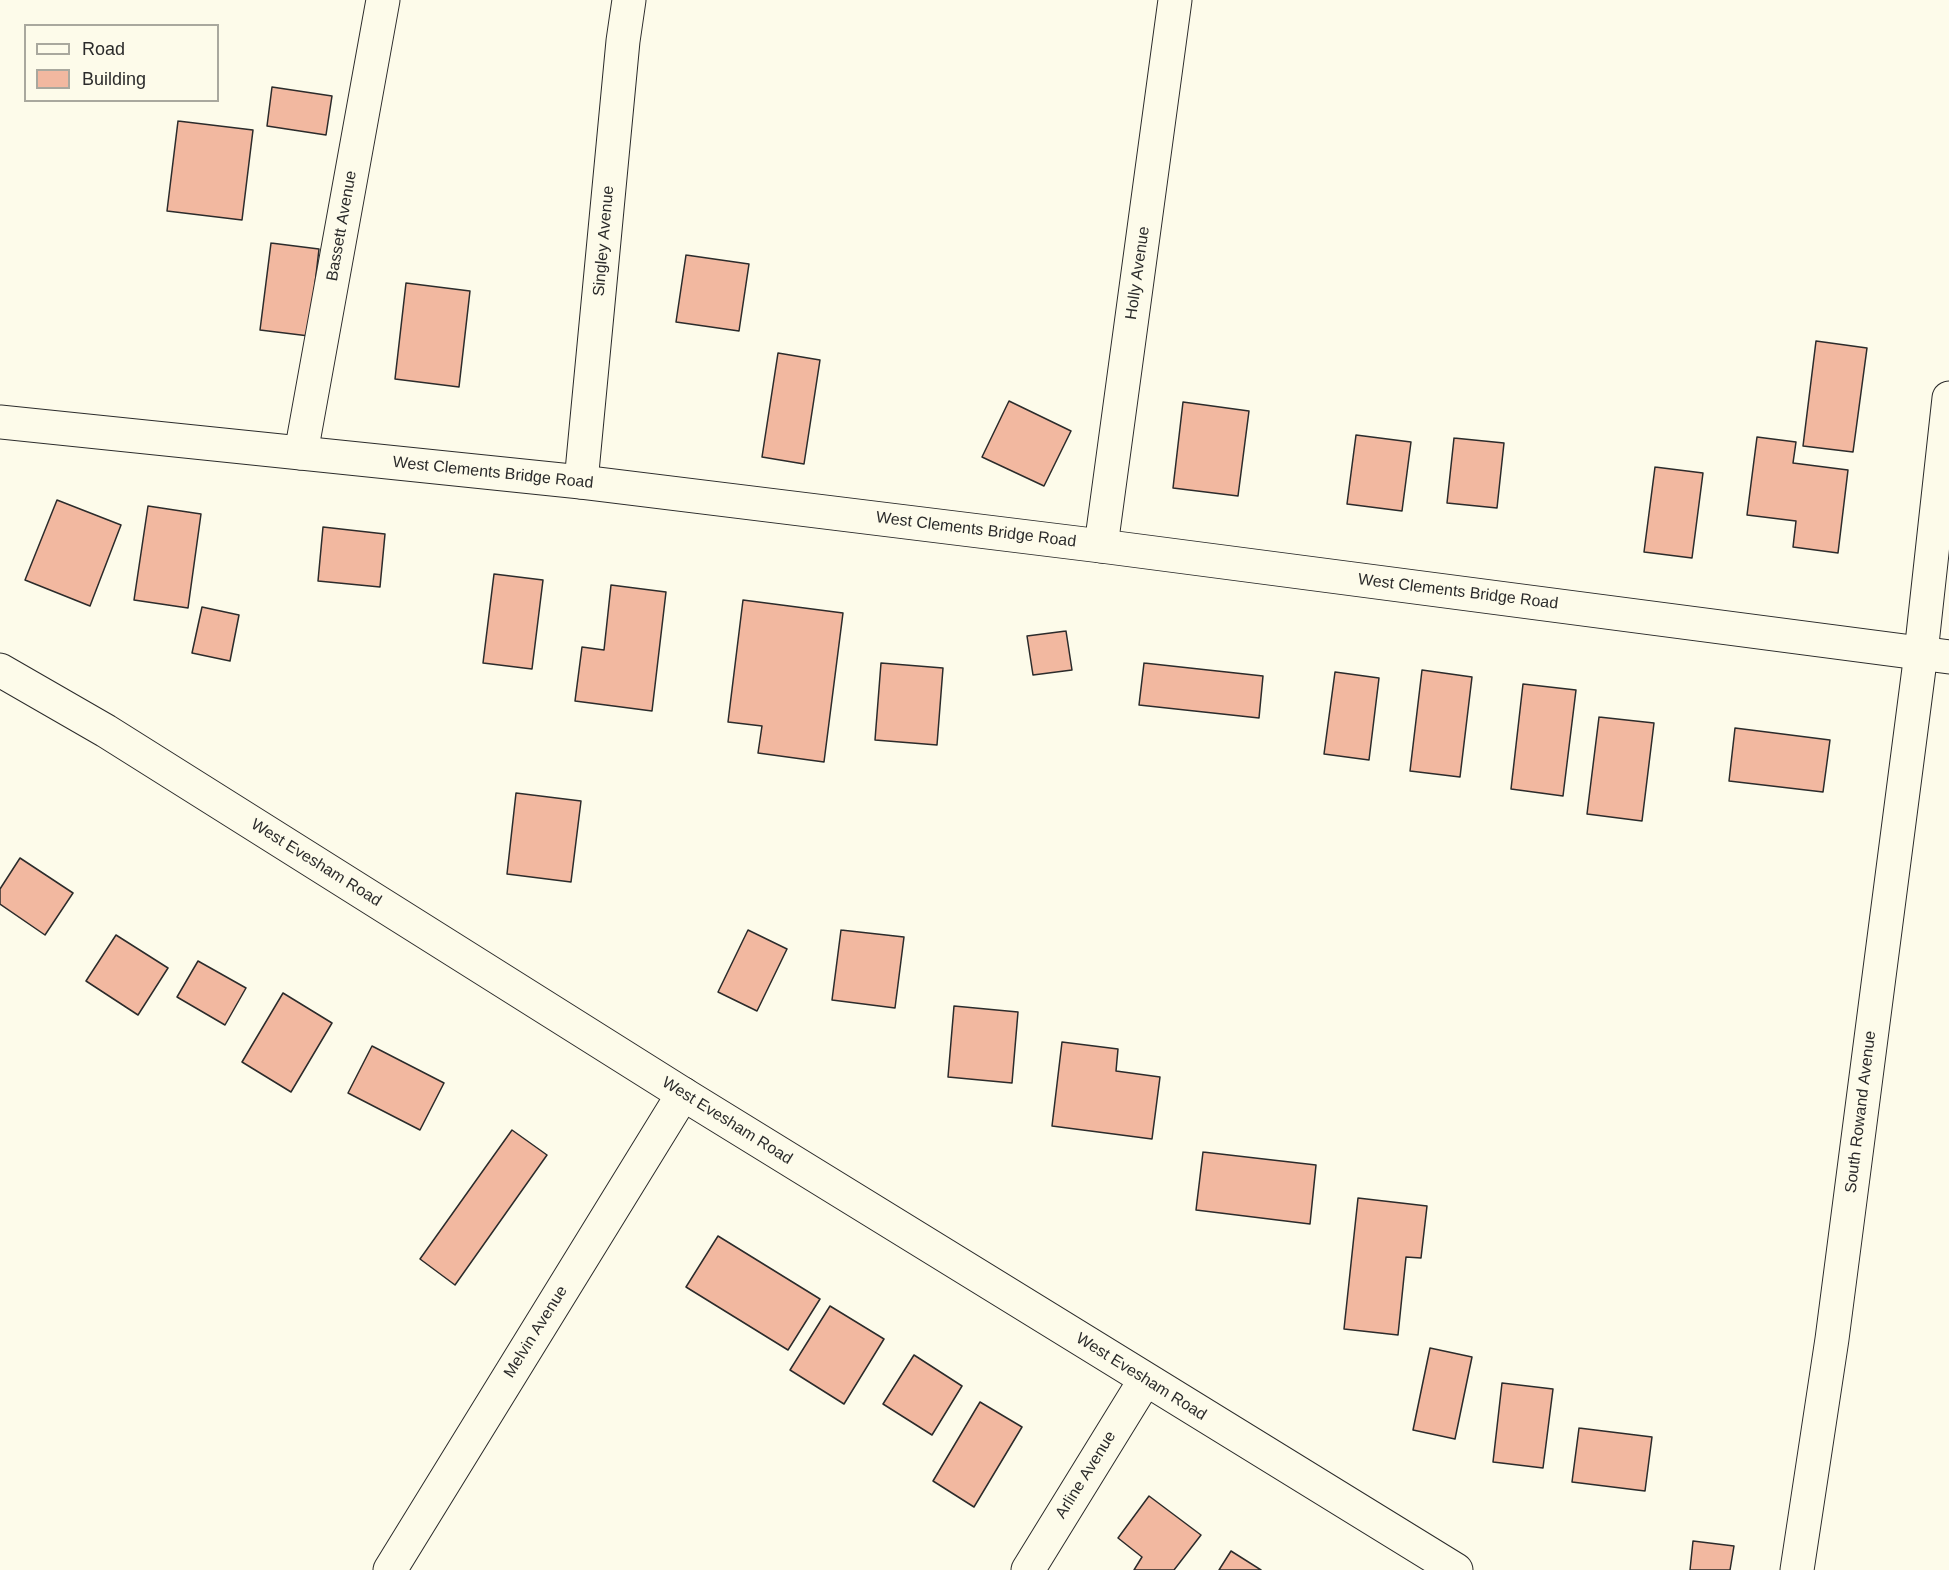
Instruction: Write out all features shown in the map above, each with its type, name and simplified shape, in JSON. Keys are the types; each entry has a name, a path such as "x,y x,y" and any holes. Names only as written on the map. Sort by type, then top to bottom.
{"main road":[{"name":"Bassett Avenue","path":"301,453 383,0"},
{"name":"Singley Avenue","path":"581,482 623,41 629,0"},
{"name":"Holly Avenue","path":"1101,546 1175,0"},
{"name":"South Rowand Avenue","path":"1797,1570 1935,655 1949,398"},
{"name":"West Clements Bridge Road","path":"0,422 581,482 1101,546 1935,655"},
{"name":"West Evesham Road","path":"0,670 116,737 683,1094 1456,1570"},
{"name":"Melvin Avenue","path":"390,1570 683,1094"},
{"name":"Arline Avenue","path":"1028,1570 1145,1380"}],"building":[{"path":"272,87 332,96 326,135 267,126"},
{"path":"178,121 253,130 242,220 167,211"},
{"path":"271,243 319,249 309,336 260,330"},
{"path":"686,255 749,264 739,331 676,322"},
{"path":"406,283 470,291 459,387 395,379"},
{"path":"1816,341 1867,348 1853,452 1803,446"},
{"path":"778,353 820,360 804,464 762,457"},
{"path":"1009,401 1071,431 1044,486 982,457"},
{"path":"1183,402 1249,411 1238,496 1173,488"},
{"path":"1356,435 1411,442 1402,511 1347,504"},
{"path":"1757,437 1796,442 1793,463 1848,470 1838,553 1793,547 1796,521 1747,515"},
{"path":"1454,438 1504,443 1497,508 1447,503"},
{"path":"1655,467 1703,473 1692,558 1644,552"},
{"path":"57,500 121,525 90,606 25,580"},
{"path":"148,506 201,514 188,608 134,600"},
{"path":"323,527 385,534 380,587 318,581"},
{"path":"494,574 543,580 532,669 483,663"},
{"path":"611,585 666,592 652,711 575,701 582,647 604,650"},
{"path":"743,600 843,613 824,762 758,753 762,726 728,722"},
{"path":"202,607 239,615 230,661 192,653"},
{"path":"1066,631 1072,670 1033,675 1027,636"},
{"path":"881,663 943,668 937,745 875,740"},
{"path":"1144,663 1263,676 1259,718 1139,705"},
{"path":"1422,670 1472,677 1460,777 1410,771"},
{"path":"1335,672 1379,678 1369,760 1324,754"},
{"path":"1523,684 1576,690 1563,796 1511,789"},
{"path":"1599,717 1654,723 1642,821 1587,814"},
{"path":"1735,728 1830,740 1823,792 1729,781"},
{"path":"516,793 581,801 571,882 507,874"},
{"path":"20,858 73,893 45,935 0,904 0,889"},
{"path":"748,930 787,949 757,1011 718,992"},
{"path":"841,930 904,937 895,1008 832,1000"},
{"path":"116,935 168,968 138,1015 86,981"},
{"path":"198,961 246,988 225,1025 177,997"},
{"path":"283,993 332,1023 291,1092 242,1062"},
{"path":"954,1006 1018,1012 1012,1083 948,1077"},
{"path":"1062,1042 1118,1049 1116,1071 1160,1077 1152,1139 1052,1126"},
{"path":"372,1046 444,1083 420,1130 348,1093"},
{"path":"512,1130 547,1155 455,1285 420,1259"},
{"path":"1203,1152 1316,1165 1310,1224 1196,1210"},
{"path":"1358,1198 1427,1206 1421,1258 1406,1257 1398,1335 1344,1329"},
{"path":"718,1236 820,1299 788,1350 686,1287"},
{"path":"830,1306 884,1339 844,1404 790,1370"},
{"path":"1430,1348 1472,1357 1455,1439 1413,1430"},
{"path":"914,1355 962,1386 932,1435 883,1404"},
{"path":"1502,1383 1553,1389 1543,1468 1493,1462"},
{"path":"980,1402 1022,1427 974,1507 933,1481"},
{"path":"1579,1428 1652,1437 1645,1491 1572,1482"},
{"path":"1149,1496 1201,1535 1174,1570 1134,1570 1142,1557 1118,1538"},
{"path":"1693,1541 1734,1546 1730,1570 1690,1570"},
{"path":"1231,1551 1261,1570 1219,1570"}]}
